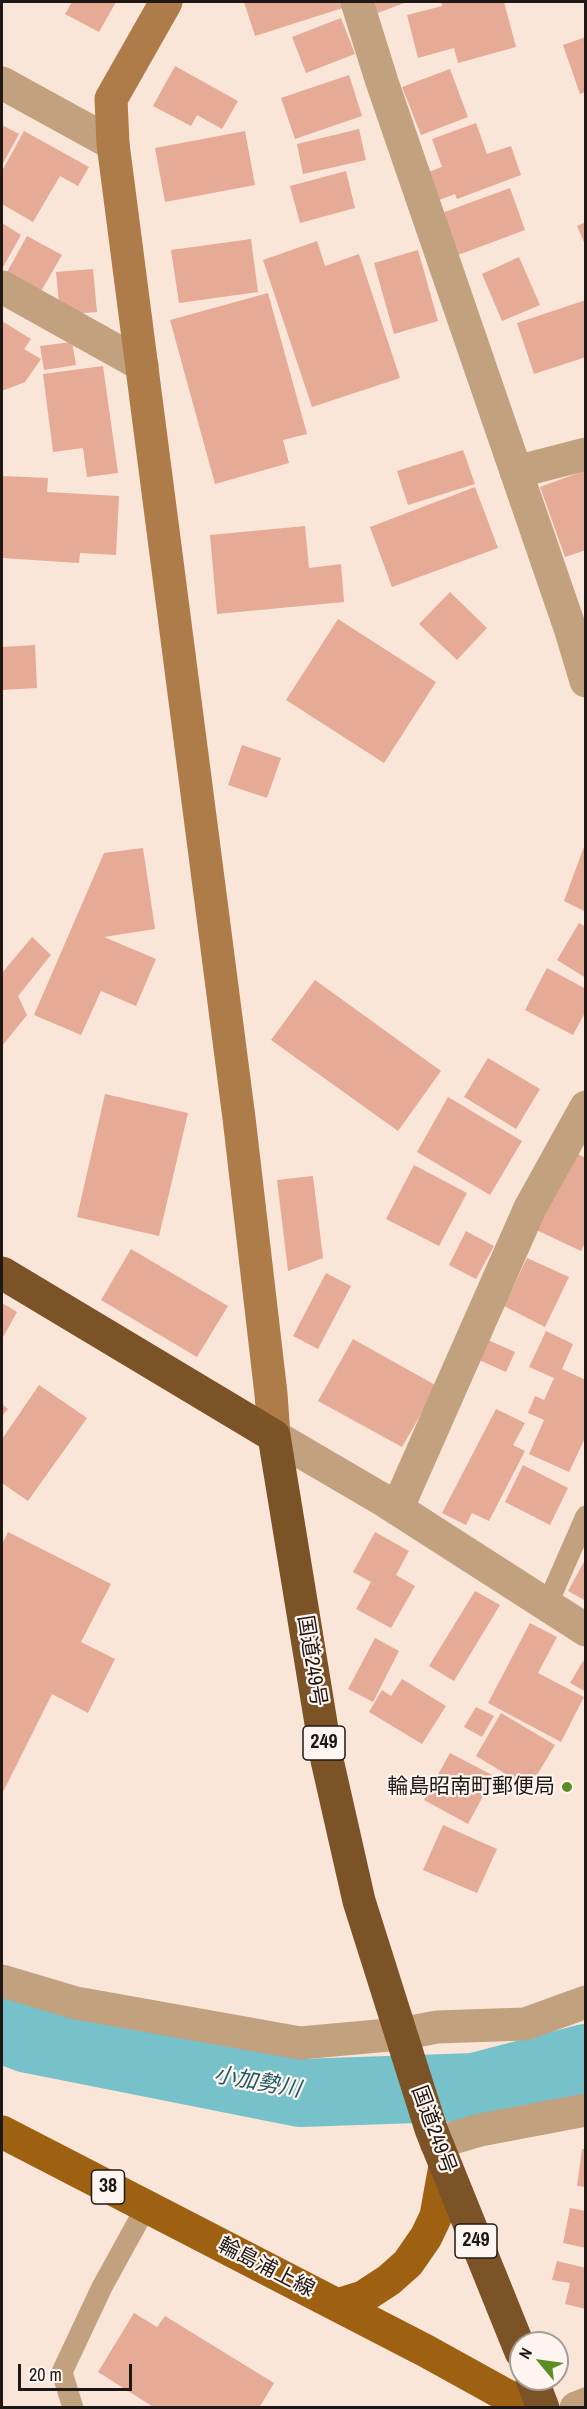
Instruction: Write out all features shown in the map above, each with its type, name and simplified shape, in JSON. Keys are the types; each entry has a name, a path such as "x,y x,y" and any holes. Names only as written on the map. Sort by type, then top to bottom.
{"highway":[{"path":"2,1273 274,1436"},
{"name":"国道249号","path":"274,1436 327,1760 359,1901 401,2039 438,2146 513,2331"},
{"path":"537,2391 543,2408"}],"main road":[{"name":"輪島浦上線","path":"2,2132 426,2351 529,2408"},
{"path":"337,2305 363,2297 389,2280 408,2263 426,2237 436,2216 438,2146"}],"street":[{"path":"166,2 111,99 112,144 239,1118 274,1436 396,1509 585,1630"},
{"path":"357,2 571,631 585,681"},
{"path":"2,83 112,144"},
{"path":"2,287 142,365"},
{"path":"516,472 585,454"},
{"path":"396,1509 530,1208 585,1107"},
{"path":"2,1981 76,2003 300,2043 401,2039 437,2027 525,2024 585,2002"},
{"path":"438,2146 480,2130 585,2110"},
{"path":"576,2408 585,2404"}],"lane":[{"path":"547,1605 585,1516"},
{"path":"73,2408 62,2372 102,2287 146,2207"}],"building":[{"path":"72,2 116,2 99,32 65,14"},
{"path":"244,2 347,2 349,6 255,36"},
{"path":"361,2 407,2 367,17"},
{"path":"441,2 504,2 516,47 458,63 454,48 418,58 407,15 442,6"},
{"path":"341,18 355,54 306,73 292,37"},
{"path":"586,37 586,92 580,94 563,45"},
{"path":"175,66 238,101 222,129 197,115 191,126 153,106"},
{"path":"450,69 468,117 421,135 402,87"},
{"path":"349,75 362,116 295,139 281,98"},
{"path":"476,123 487,154 511,146 521,175 457,199 455,194 434,202 423,174 442,167 432,139"},
{"path":"2,125 19,134 2,165"},
{"path":"359,129 366,160 303,174 297,144"},
{"path":"24,131 89,167 78,186 60,176 33,222 2,204 2,171"},
{"path":"245,131 255,185 165,202 155,148"},
{"path":"346,171 355,208 300,223 290,186"},
{"path":"510,188 525,230 458,255 442,213"},
{"path":"586,222 586,247 577,226"},
{"path":"2,223 21,235 2,269"},
{"path":"27,236 62,255 40,293 6,274"},
{"path":"251,239 258,292 179,303 171,250"},
{"path":"317,241 325,266 359,254 400,378 312,407 263,260"},
{"path":"418,250 438,321 394,334 374,263"},
{"path":"519,257 540,305 502,321 482,274"},
{"path":"93,269 97,312 60,315 56,272"},
{"path":"268,293 307,434 283,440 289,463 215,484 170,320"},
{"path":"586,300 586,357 534,374 517,323"},
{"path":"2,321 31,339 24,349 41,359 25,382 2,391"},
{"path":"72,342 76,365 44,370 40,346"},
{"path":"103,366 118,473 87,477 83,448 53,452 43,374"},
{"path":"463,450 475,484 408,505 397,471"},
{"path":"586,470 586,550 565,557 540,487"},
{"path":"2,476 48,478 47,492 119,496 116,555 80,553 79,563 2,558"},
{"path":"475,487 498,548 392,587 370,527"},
{"path":"305,526 309,568 341,564 344,602 217,614 210,535"},
{"path":"450,592 487,628 457,660 419,624"},
{"path":"338,619 436,682 384,763 286,700"},
{"path":"35,645 37,688 2,690 2,647"},
{"path":"242,745 281,758 267,798 228,785"},
{"path":"586,844 586,912 564,901"},
{"path":"143,848 155,929 104,937 156,959 136,1006 101,991 81,1035 34,1015 104,853"},
{"path":"579,923 586,927 586,978 557,960"},
{"path":"32,937 51,955 18,996 27,1015 2,1046 2,973"},
{"path":"547,968 586,989 586,1011 573,1035 525,1010"},
{"path":"315,980 441,1071 398,1131 271,1040"},
{"path":"488,1058 540,1089 516,1129 464,1097"},
{"path":"105,1094 188,1113 159,1236 77,1217"},
{"path":"448,1097 522,1141 490,1195 417,1152"},
{"path":"569,1150 586,1158 586,1241 581,1251 532,1228"},
{"path":"414,1165 467,1193 439,1246 386,1219"},
{"path":"313,1176 323,1258 288,1271 277,1180"},
{"path":"466,1231 494,1246 476,1279 449,1265"},
{"path":"131,1249 228,1306 197,1357 101,1300"},
{"path":"527,1258 569,1277 545,1327 504,1306"},
{"path":"326,1273 351,1286 318,1349 293,1336"},
{"path":"2,1303 17,1312 2,1339"},
{"path":"546,1331 573,1344 562,1369 586,1380 586,1436 569,1472 529,1454 544,1420 528,1413 535,1396 544,1400 554,1378 529,1367"},
{"path":"353,1339 437,1386 402,1447 318,1401"},
{"path":"486,1339 515,1352 506,1372 477,1359"},
{"path":"39,1385 87,1418 28,1501 2,1483 2,1439"},
{"path":"2,1404 8,1409 2,1416"},
{"path":"496,1409 525,1423 513,1445 525,1451 489,1521 472,1513 466,1525 442,1513"},
{"path":"523,1465 568,1488 550,1525 505,1502"},
{"path":"8,1532 111,1584 81,1642 115,1659 88,1713 52,1694 2,1794 2,1544"},
{"path":"375,1532 409,1551 396,1575 415,1586 391,1628 356,1609 371,1582 353,1572"},
{"path":"586,1558 586,1601 568,1591"},
{"path":"475,1591 500,1605 454,1681 429,1666"},
{"path":"530,1623 557,1637 538,1673 584,1697 561,1742 488,1703"},
{"path":"375,1638 399,1651 373,1702 348,1689"},
{"path":"583,1661 586,1662 586,1692 570,1683"},
{"path":"402,1679 446,1706 422,1744 369,1712 382,1690 391,1696"},
{"path":"476,1707 494,1716 482,1737 464,1727"},
{"path":"501,1713 555,1745 529,1788 476,1756"},
{"path":"450,1753 494,1776 468,1824 424,1800"},
{"path":"443,1825 497,1849 477,1893 423,1870"},
{"path":"582,2149 586,2149 586,2187 577,2186"},
{"path":"570,2208 586,2211 586,2248 563,2243"},
{"path":"557,2261 586,2268 586,2309 565,2304 570,2283 552,2280"},
{"path":"134,2313 157,2327 165,2316 274,2383 259,2408 155,2408 98,2372"}],"waterway":[{"name":"小加勢川","path":"2,2029 28,2039 300,2093 475,2087 586,2058"}],"place":[{"name":"輪島昭南町郵便局","path":"567,1787"}]}
